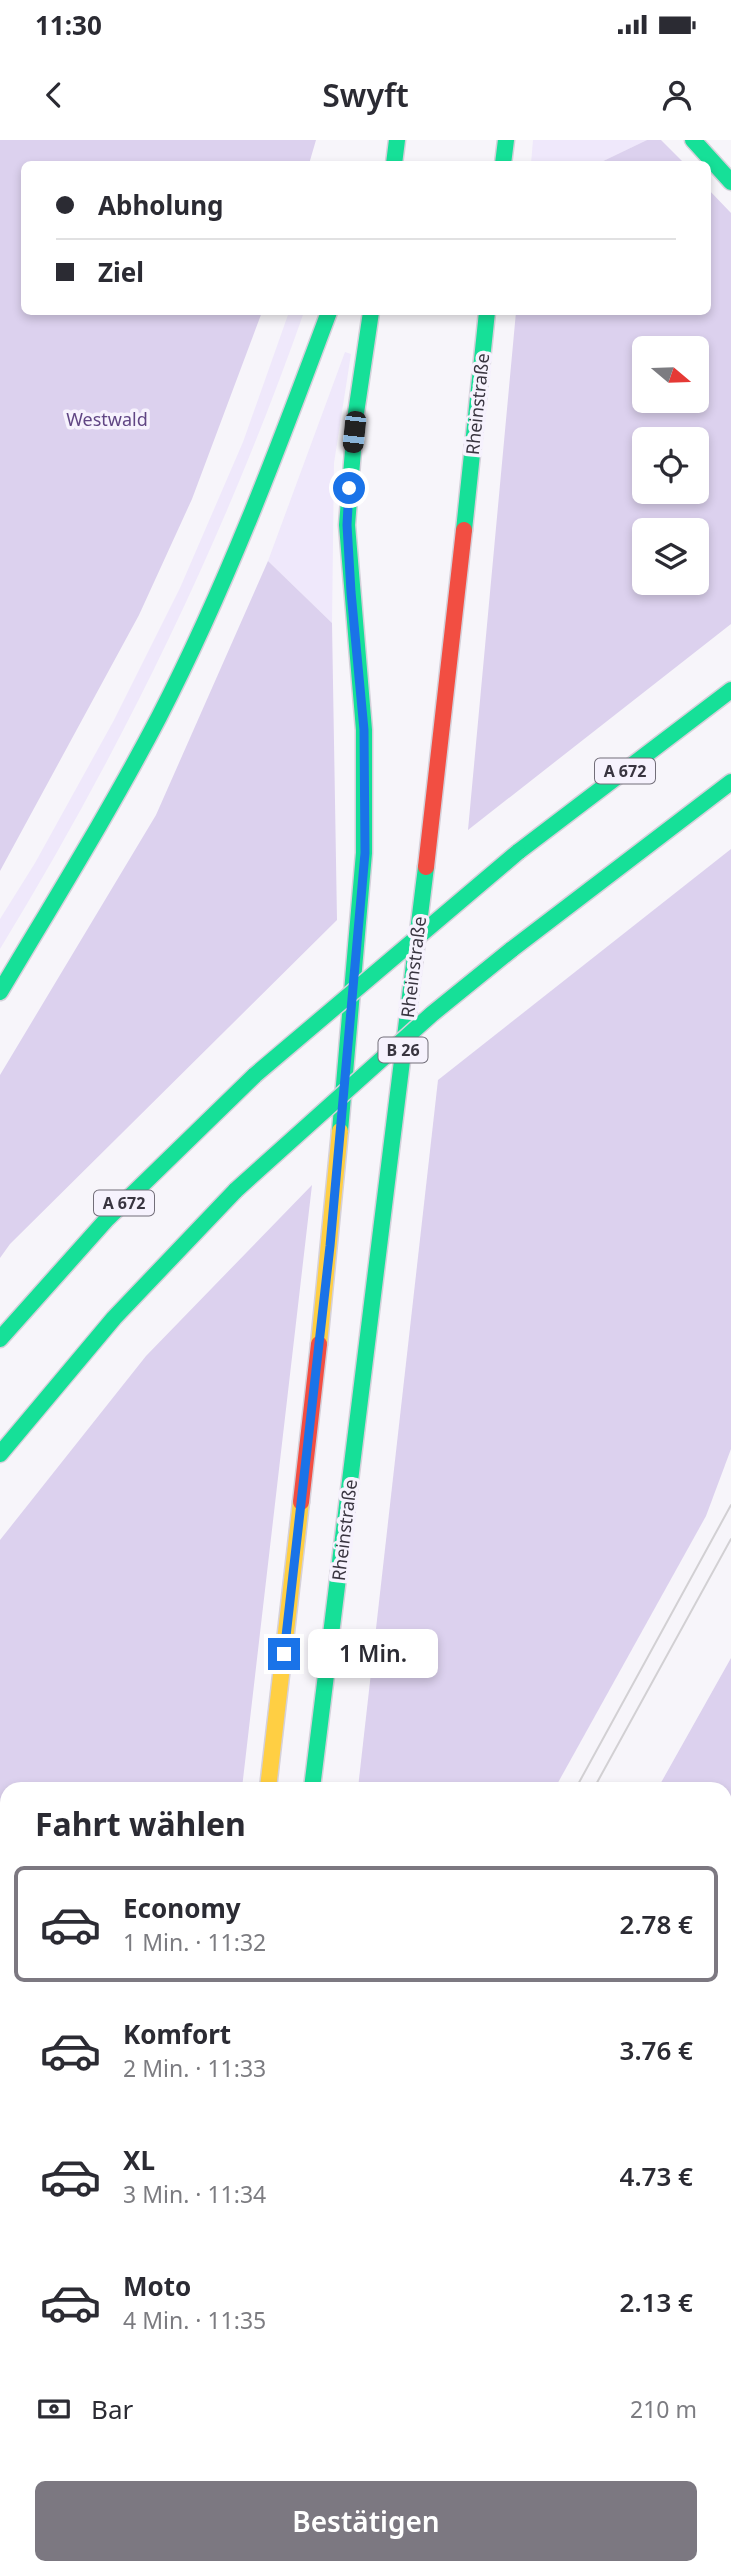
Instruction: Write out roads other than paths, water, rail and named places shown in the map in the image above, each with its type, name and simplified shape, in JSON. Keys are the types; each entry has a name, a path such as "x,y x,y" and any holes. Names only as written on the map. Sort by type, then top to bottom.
{"main road":[{"path":"394,161 397,140"},
{"path":"503,161 506,140"},
{"path":"693,140 731,182"},
{"path":"0,992 158,717 194,644 268,475 328,315"},
{"path":"269,1782 330,1246 365,853 364,730 347,525 356,413 371,315"},
{"name":"Rheinstraße","path":"313,1782 440,748 487,315"},
{"name":"A 672","path":"0,1339 107,1219 255,1075 518,852 731,690"},
{"path":"0,1454 38,1404 135,1292 236,1190 432,1014 511,950 731,782"}],"tram line":[{"path":"579,1782 731,1505"},
{"path":"597,1782 731,1539"}],"park label":[{"name":"Westwald","path":"107,419"}]}
